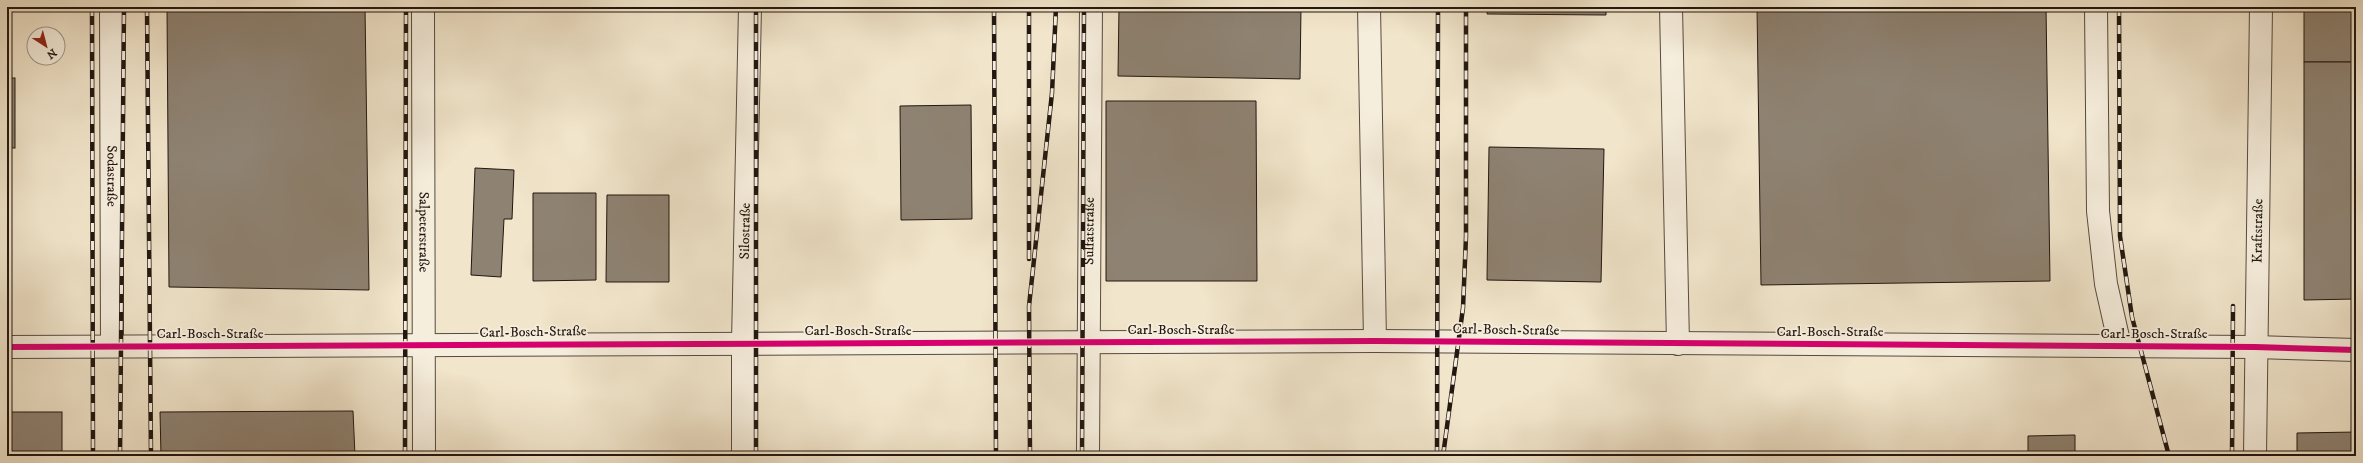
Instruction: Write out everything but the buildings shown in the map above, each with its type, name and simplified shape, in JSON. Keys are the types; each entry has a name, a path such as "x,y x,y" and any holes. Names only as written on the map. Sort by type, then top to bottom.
{"street":[{"name":"Sodastraße","path":"111,7 112,346"},
{"name":"Salpeterstraße","path":"423,7 424,456"},
{"name":"Silostraße","path":"743,456 743,342 750,7"},
{"name":"Sulfatstraße","path":"1088,456 1091,7"},
{"path":"1370,7 1375,341"},
{"path":"1670,7 1678,344"},
{"path":"2096,7 2098,211 2106,284 2120,346"},
{"name":"Kraftstraße","path":"2255,456 2255,347 2261,7"},
{"name":"Carl-Bosch-Straße","path":"7,347 743,342 1088,343 1375,341 2255,347 2356,350"}],"railway":[{"path":"92,7 93,456"},
{"path":"120,456 124,7"},
{"path":"147,7 151,456"},
{"path":"405,456 406,7"},
{"path":"756,7 756,456"},
{"path":"994,7 996,456"},
{"path":"1029,7 1029,259"},
{"path":"1030,456 1029,306 1052,93 1056,7"},
{"path":"1082,456 1084,7"},
{"path":"1437,456 1438,7"},
{"path":"1443,456 1463,308 1466,237 1466,7"},
{"path":"2119,7 2120,236 2132,317 2169,456"},
{"path":"2232,456 2233,306"}],"cycle path":[{"path":"7,347 1375,341 2255,347 2356,350"}]}
